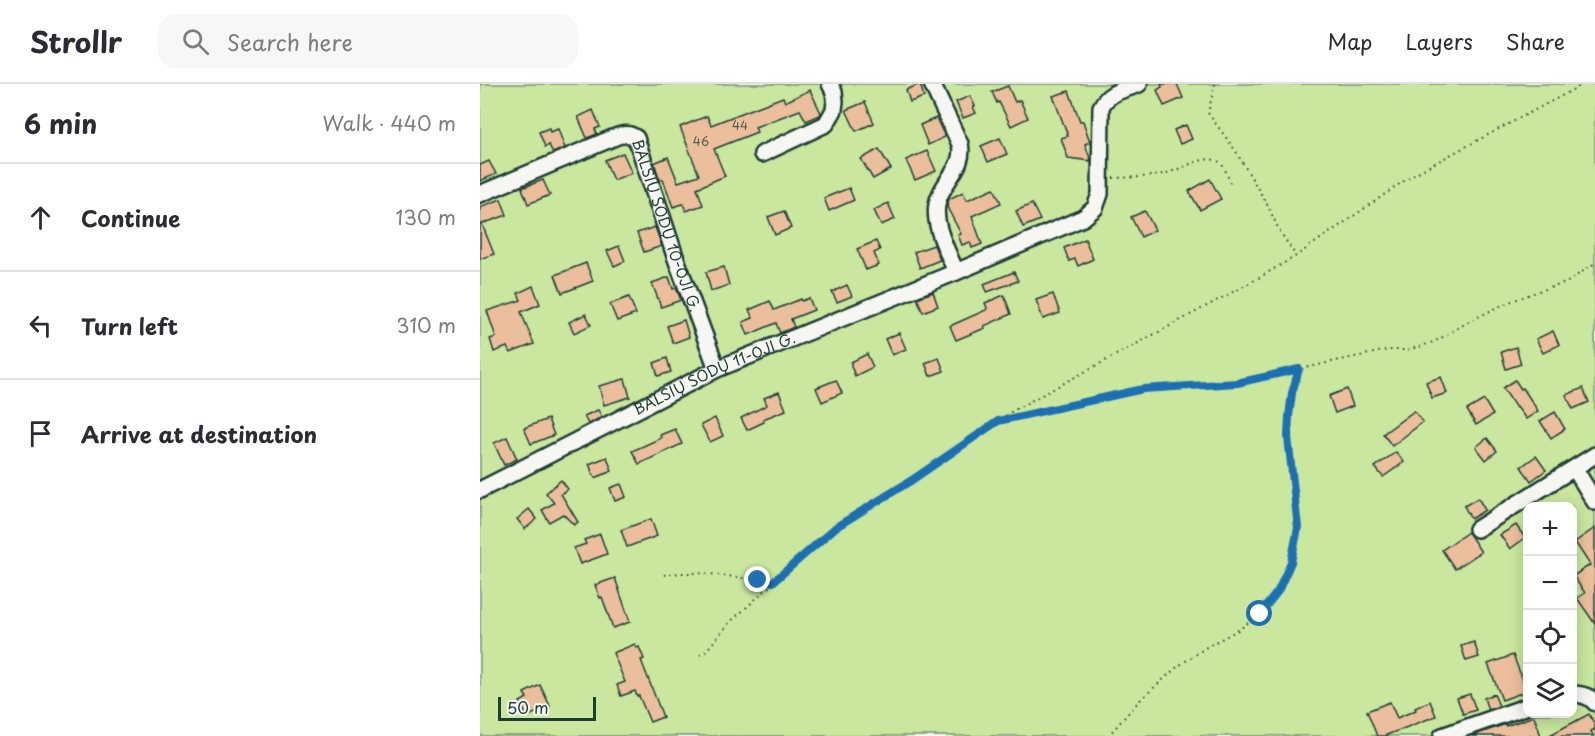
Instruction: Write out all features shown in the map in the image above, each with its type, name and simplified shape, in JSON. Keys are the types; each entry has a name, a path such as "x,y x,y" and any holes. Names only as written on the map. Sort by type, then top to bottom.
{"street":[{"path":"762,154 825,124 834,110 834,92 830,84"},
{"path":"932,84 962,151 958,163 940,194 937,205 940,232 956,272"},
{"name":"BALSIŲ SODŲ 11-OJI G.","path":"480,490 717,369 1083,218 1095,208 1100,194 1101,107 1110,94 1139,84"},
{"name":"BALSIŲ SODŲ 10-OJI G.","path":"480,194 615,137 628,134 636,138 675,256 717,369"},
{"path":"1477,529 1595,455"},
{"path":"1575,469 1595,502"},
{"path":"1577,694 1595,703"},
{"path":"1442,736 1523,707"}],"path":[{"path":"1215,84 1208,113 1235,150 1296,256"},
{"path":"700,655 730,622 836,527 912,480 1014,410 1255,280 1296,256 1414,174 1584,84"},
{"path":"1101,178 1150,177 1212,159 1222,165 1231,185"},
{"path":"998,421 1143,389 1237,383 1388,350 1419,348 1504,304 1566,283 1595,263"},
{"path":"1108,736 1139,701 1177,667 1208,646 1240,629 1260,614 1278,591 1291,562 1298,528 1288,437 1292,393 1299,369"},
{"path":"664,575 714,574 773,582"}],"green space":[{"path":"480,84 1595,84 1595,736 480,736"}],"building":[{"path":"920,84 924,97 910,102 906,90"},
{"path":"1161,84 1177,84 1183,98 1164,106 1157,90 1162,87"},
{"path":"1008,86 1015,102 1020,100 1028,118 1011,126 992,92"},
{"path":"810,90 820,115 806,121 800,110 755,127 757,132 714,149 725,176 697,188 703,205 686,211 683,204 673,207 663,179 660,180 654,163 668,157 678,182 699,175 680,127 707,116 711,125 783,97 785,102"},
{"path":"1069,91 1090,142 1085,144 1091,161 1068,158 1061,138 1068,136 1053,96"},
{"path":"970,96 976,113 963,118 956,102"},
{"path":"865,102 874,123 856,131 846,110"},
{"path":"593,110 600,127 595,129 597,134 587,138 578,117"},
{"path":"936,118 945,137 928,145 920,125"},
{"path":"1186,125 1192,139 1180,144 1174,130"},
{"path":"549,128 550,132 558,129 565,148 553,153 549,145 545,147 539,132"},
{"path":"1000,138 1007,154 988,162 981,146"},
{"path":"879,149 891,169 873,179 861,159"},
{"path":"927,151 936,171 915,180 906,160"},
{"path":"623,153 632,173 613,180 605,160"},
{"path":"489,161 496,174 480,181 480,165"},
{"path":"1210,179 1221,199 1200,210 1189,191"},
{"path":"543,180 550,195 528,204 522,188"},
{"path":"849,188 854,200 829,211 824,198"},
{"path":"994,188 1001,203 972,216 982,244 972,248 970,242 962,245 958,235 961,234 947,207 949,199 963,192 967,200"},
{"path":"501,199 507,215 482,224 494,254 480,259 480,207"},
{"path":"888,203 895,219 881,225 874,210"},
{"path":"1032,204 1040,220 1023,227 1016,211"},
{"path":"784,211 791,228 775,235 768,217"},
{"path":"1145,211 1155,230 1141,237 1131,217"},
{"path":"655,227 662,246 644,252 637,233"},
{"path":"1085,239 1093,259 1078,266 1075,259 1069,261 1064,248"},
{"path":"876,241 880,250 874,253 879,265 866,270 857,249"},
{"path":"934,245 940,260 920,268 914,252"},
{"path":"619,246 625,261 614,266 607,251"},
{"path":"586,263 593,281 562,293 555,275"},
{"path":"724,267 729,285 711,291 706,272"},
{"path":"1014,272 1018,281 987,292 984,284"},
{"path":"669,277 673,289 676,288 681,300 661,307 652,283"},
{"path":"847,285 852,296 837,302 832,292"},
{"path":"533,286 540,304 521,312 534,344 510,353 507,347 494,352 490,339 496,337 487,311 521,300 518,293"},
{"path":"933,292 938,306 923,312 917,298"},
{"path":"1053,294 1060,313 1043,319 1036,300"},
{"path":"1004,295 1011,314 956,340 950,326 986,310 985,303"},
{"path":"629,297 636,314 617,321 610,304"},
{"path":"809,298 814,310 791,319 794,327 780,333 776,323 748,335 743,322 753,318 749,310 770,301 774,310"},
{"path":"586,314 591,325 574,333 569,322"},
{"path":"684,320 689,337 673,343 667,326"},
{"path":"1553,331 1559,345 1543,353 1536,339"},
{"path":"899,333 906,349 892,355 885,339"},
{"path":"1516,347 1521,364 1506,369 1501,352"},
{"path":"867,354 873,367 855,376 851,362"},
{"path":"667,358 671,372 658,376 654,363"},
{"path":"939,358 944,371 930,376 925,363"},
{"path":"1441,377 1447,393 1432,398 1426,382"},
{"path":"625,379 630,397 604,405 599,386"},
{"path":"836,380 842,393 822,402 816,388"},
{"path":"1515,380 1538,411 1526,419 1503,388"},
{"path":"1583,388 1589,402 1573,409 1566,395"},
{"path":"1347,389 1353,406 1335,413 1329,396"},
{"path":"779,392 786,410 763,419 764,422 747,430 741,418 767,405 764,398"},
{"path":"1484,400 1493,415 1476,425 1467,410"},
{"path":"598,410 602,417 588,424 584,416"},
{"path":"1414,411 1423,422 1392,446 1383,434"},
{"path":"1555,412 1565,429 1551,438 1540,421"},
{"path":"715,418 723,436 710,442 701,425"},
{"path":"548,419 554,435 531,444 524,428"},
{"path":"675,429 682,444 639,464 632,451"},
{"path":"507,437 517,459 504,465 494,443"},
{"path":"1487,438 1497,451 1486,460 1476,447"},
{"path":"1396,452 1404,462 1383,477 1375,467"},
{"path":"1536,456 1546,470 1531,481 1521,467"},
{"path":"607,457 612,471 595,478 589,464"},
{"path":"561,480 568,489 561,494 578,522 574,525 563,514 549,522 542,510 554,503 546,493"},
{"path":"621,484 626,497 615,501 610,488"},
{"path":"1478,498 1485,510 1471,519 1464,506"},
{"path":"529,509 537,519 525,529 517,519"},
{"path":"651,519 657,536 627,547 621,530"},
{"path":"1516,525 1523,535 1523,539 1510,549 1500,535"},
{"path":"1595,528 1595,624 1577,598 1585,593 1577,582 1577,573 1590,565 1577,545 1577,541"},
{"path":"1468,532 1481,552 1455,569 1442,550"},
{"path":"600,534 607,554 580,564 574,548 586,544 584,540"},
{"path":"615,578 630,622 613,628 602,597 600,598 595,585"},
{"path":"1474,642 1479,657 1466,661 1461,646"},
{"path":"635,644 636,648 639,647 644,659 641,660 663,717 650,722 635,691 621,696 617,685 625,682 613,653"},
{"path":"1513,655 1523,681 1523,692 1502,700 1488,664"},
{"path":"540,685 550,706 527,717 520,702 527,698 524,693"},
{"path":"1470,694 1476,710 1463,714 1457,698"},
{"path":"1494,694 1499,706 1488,710 1484,698"},
{"path":"1430,701 1436,716 1384,736 1377,736 1367,711 1390,702 1397,718"},
{"path":"1589,714 1595,725 1595,729 1591,731 1593,736 1548,736"},
{"path":"1535,718 1541,736 1472,736 1506,724 1506,726"}],"route":[{"path":"758,580 773,582 836,527 912,480 998,421 1143,389 1237,383 1299,369 1292,393 1288,437 1298,528 1291,562 1278,591 1260,614"}]}
